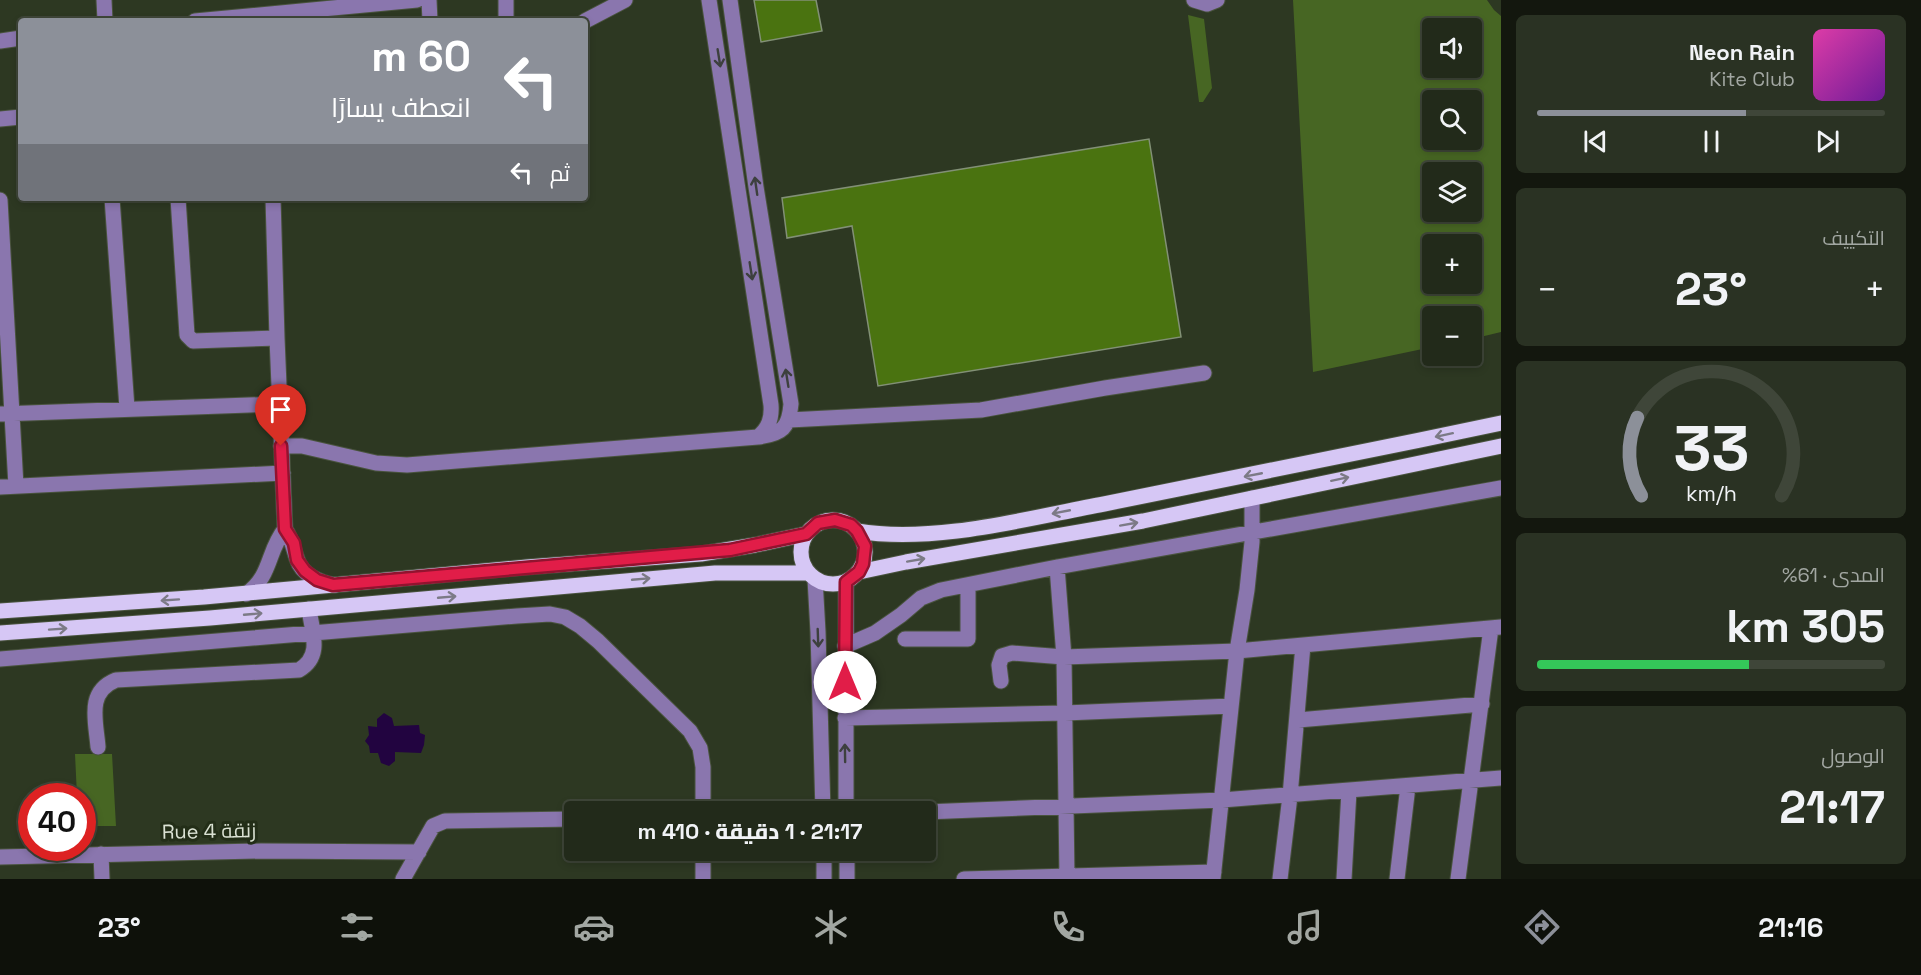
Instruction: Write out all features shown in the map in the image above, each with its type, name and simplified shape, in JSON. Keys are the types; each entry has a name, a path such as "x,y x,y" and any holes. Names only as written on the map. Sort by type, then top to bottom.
{"main road":[{"path":"857,531 912,534 972,528 1258,474 1501,423"},
{"path":"0,633 309,609 715,573 811,576 830,585 846,582 859,572 888,565 1143,522 1501,446"},
{"path":"811,576 803,566 800,549 806,534 818,523 826,520 843,521 857,531 862,538 865,555 859,572"},
{"path":"0,611 246,594 527,567 701,554 806,534"}],"street":[{"path":"104,0 105,18"},
{"path":"219,18 417,0"},
{"path":"429,0 430,18"},
{"path":"506,0 506,18"},
{"path":"588,19 625,0"},
{"path":"709,0 771,405 771,419 758,437"},
{"path":"281,446 303,446 376,463 407,465 758,437 775,435 785,427 789,420 791,404 756,187 730,0"},
{"path":"1194,0 1207,4 1216,0"},
{"path":"0,41 18,38"},
{"path":"0,119 18,117"},
{"path":"0,200 6,414 16,486"},
{"path":"112,201 127,408"},
{"path":"178,201 188,335 193,341 277,338"},
{"path":"273,201 285,529 294,543 297,560 305,571 324,583 341,585"},
{"path":"789,420 981,410 1105,388 1204,374"},
{"path":"6,414 280,404"},
{"path":"0,487 283,473"},
{"path":"845,646 875,633 929,594 1057,567 1501,488"},
{"path":"964,879 1213,875 1237,651 1247,590 1252,498"},
{"path":"246,594 254,589 265,575 276,542 285,529"},
{"path":"1057,567 1064,657 1067,878"},
{"path":"811,576 818,632 823,801"},
{"path":"846,582 846,801"},
{"path":"905,639 968,639 968,585"},
{"path":"98,747 96,699 99,691 105,685 116,680 299,670 308,665 315,648 309,609"},
{"path":"0,659 517,616 550,614 565,617 598,641 690,731 700,747 703,801"},
{"path":"1001,681 999,665 1002,656 1012,653 1064,657 1237,651 1496,628 1482,704 1458,879"},
{"path":"1280,879 1298,720 1303,645"},
{"path":"1298,720 1414,708 1482,704"},
{"path":"845,718 1065,713 1231,706"},
{"path":"936,812 1290,796 1501,778"},
{"path":"1397,879 1408,786"},
{"path":"1344,879 1349,791"},
{"path":"403,879 433,826 445,821 564,819"},
{"name":"Rue 4 زنقة","path":"0,857 261,851 419,852"},
{"path":"101,854 102,879"},
{"path":"703,861 703,879"},
{"path":"824,861 824,879"},
{"path":"847,861 847,879"}],"green space":[{"path":"1293,0 1487,0 1501,16 1501,332 1482,337 1482,306 1422,306 1422,349 1313,372"},
{"path":"1188,15 1204,19 1212,88 1203,102 1199,102"},
{"path":"75,754 112,754 116,826 96,826 96,783 76,783"}],"shaded area":[{"path":"384,713 392,718 394,726 419,725 420,733 425,735 421,753 395,752 395,761 389,766 381,763 378,753 370,753 365,741 369,735 368,726 377,727 377,719"}],"building":[{"path":"754,0 816,0 822,31 761,42"},
{"path":"1149,139 1181,337 878,386 852,226 787,238 782,198"}],"route":[{"path":"281,446 285,529 294,543 297,560 305,571 317,580 333,585 701,554 806,534 818,523 826,520 843,521 857,531 865,546 863,564 859,572 846,582 845,682"}]}
